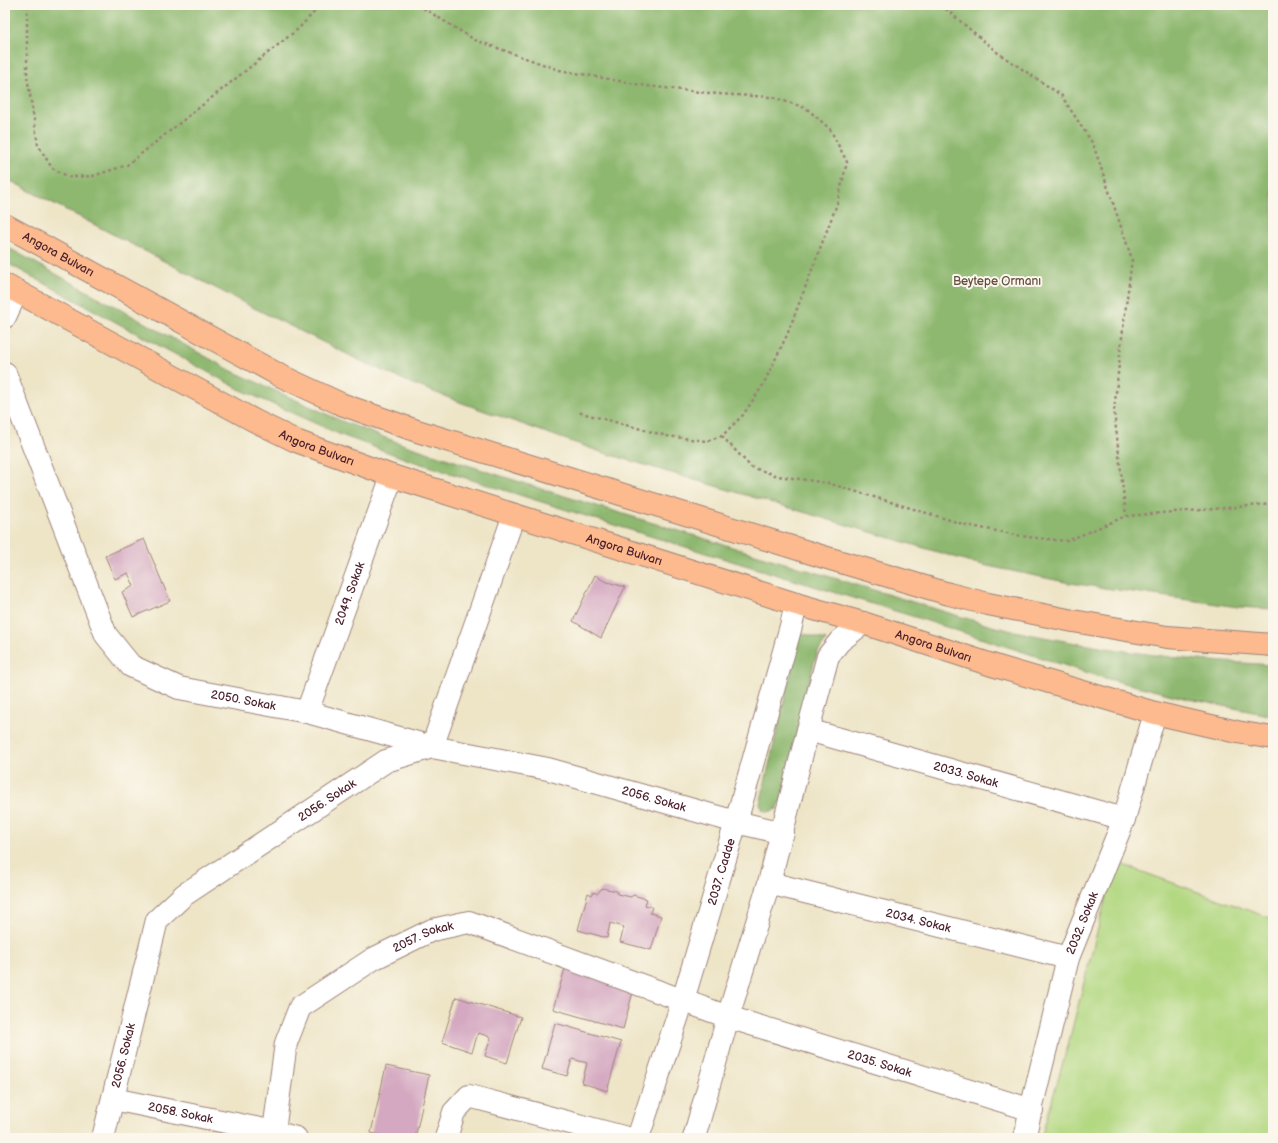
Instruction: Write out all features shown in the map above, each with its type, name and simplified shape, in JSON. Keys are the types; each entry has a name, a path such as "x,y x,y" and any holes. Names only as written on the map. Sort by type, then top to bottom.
{"main road":[{"name":"Angora Bulvarı","path":"5,224 290,381 341,404 414,430 817,555 949,594 1058,619 1160,635 1273,645"},
{"name":"Angora Bulvarı","path":"11,288 255,421 296,441 392,476 796,604 863,623 995,666 1155,713 1237,732 1273,738"}],"street":[{"path":"5,317 11,288"},
{"name":"2050. Sokak","path":"5,373 106,635 131,666 179,688 307,712 432,747"},
{"name":"2049. Sokak","path":"307,712 392,476"},
{"path":"432,747 514,515"},
{"name":"2037. Cadde","path":"638,1138 683,1000 736,822 796,604"},
{"path":"694,1138 783,833 828,656 840,641 863,623"},
{"name":"2032. Sokak","path":"1024,1138 1068,958 1124,819 1155,713"},
{"name":"2033. Sokak","path":"808,730 1124,819"},
{"name":"2056. Sokak","path":"103,1138 157,920 184,895 386,760 432,747 548,769 736,822 783,833"},
{"name":"2034. Sokak","path":"769,883 1068,958"},
{"name":"2057. Sokak","path":"274,1135 286,1043 300,1007 373,959 432,930 469,922 683,1000 728,1018"},
{"name":"2035. Sokak","path":"728,1018 1032,1110"},
{"path":"446,1138 454,1112 469,1096 627,1138"},
{"name":"2058. Sokak","path":"113,1099 274,1135 296,1138"}],"path":[{"path":"27,5 27,76 38,145 52,168 69,177 93,176 127,165 298,29 321,5"},
{"path":"418,5 475,40 558,70 647,86 718,94 772,97 806,108 830,129 847,162 837,204 787,335 763,385 743,415 722,436 706,441 667,436 578,412"},
{"path":"941,5 998,53 1061,95 1093,144 1132,259 1120,345 1114,411 1126,516"},
{"path":"722,436 751,467 778,476 828,483 966,525 1019,536 1067,541 1126,516 1273,504"}],"green space":[{"name":"Beytepe Ormanı","path":"5,5 1273,5 1273,609 1238,607 1070,583 978,564 601,452 465,404 413,384 365,363 252,307 5,178"},
{"path":"5,246 232,371 344,422 405,445 551,492 995,627 1139,653 1199,660 1273,665 1273,716 1184,698 1101,677 915,617 627,529 409,460 341,435 239,389 5,262"},
{"path":"798,632 826,640 818,652 814,663 781,801 777,809 768,812 763,810 760,804 792,667"},
{"path":"1115,862 1273,919 1273,1138 1041,1138 1068,1045"}],"building":[{"path":"144,539 170,601 133,617 122,592 134,586 128,573 115,579 105,556"},
{"path":"595,575 604,581 625,587 601,638 573,621"},
{"path":"602,888 617,891 617,894 631,897 633,895 647,899 645,905 652,907 650,913 661,916 651,950 620,942 624,927 610,923 607,938 578,930 588,893 592,895 594,892 597,894"},
{"path":"565,969 634,988 623,1029 553,1009"},
{"path":"456,997 521,1017 507,1063 485,1056 491,1037 478,1033 472,1052 442,1042"},
{"path":"555,1023 621,1042 607,1091 582,1083 587,1063 572,1059 567,1076 542,1069"},
{"path":"386,1066 429,1075 415,1138 393,1138 371,1133"}]}
